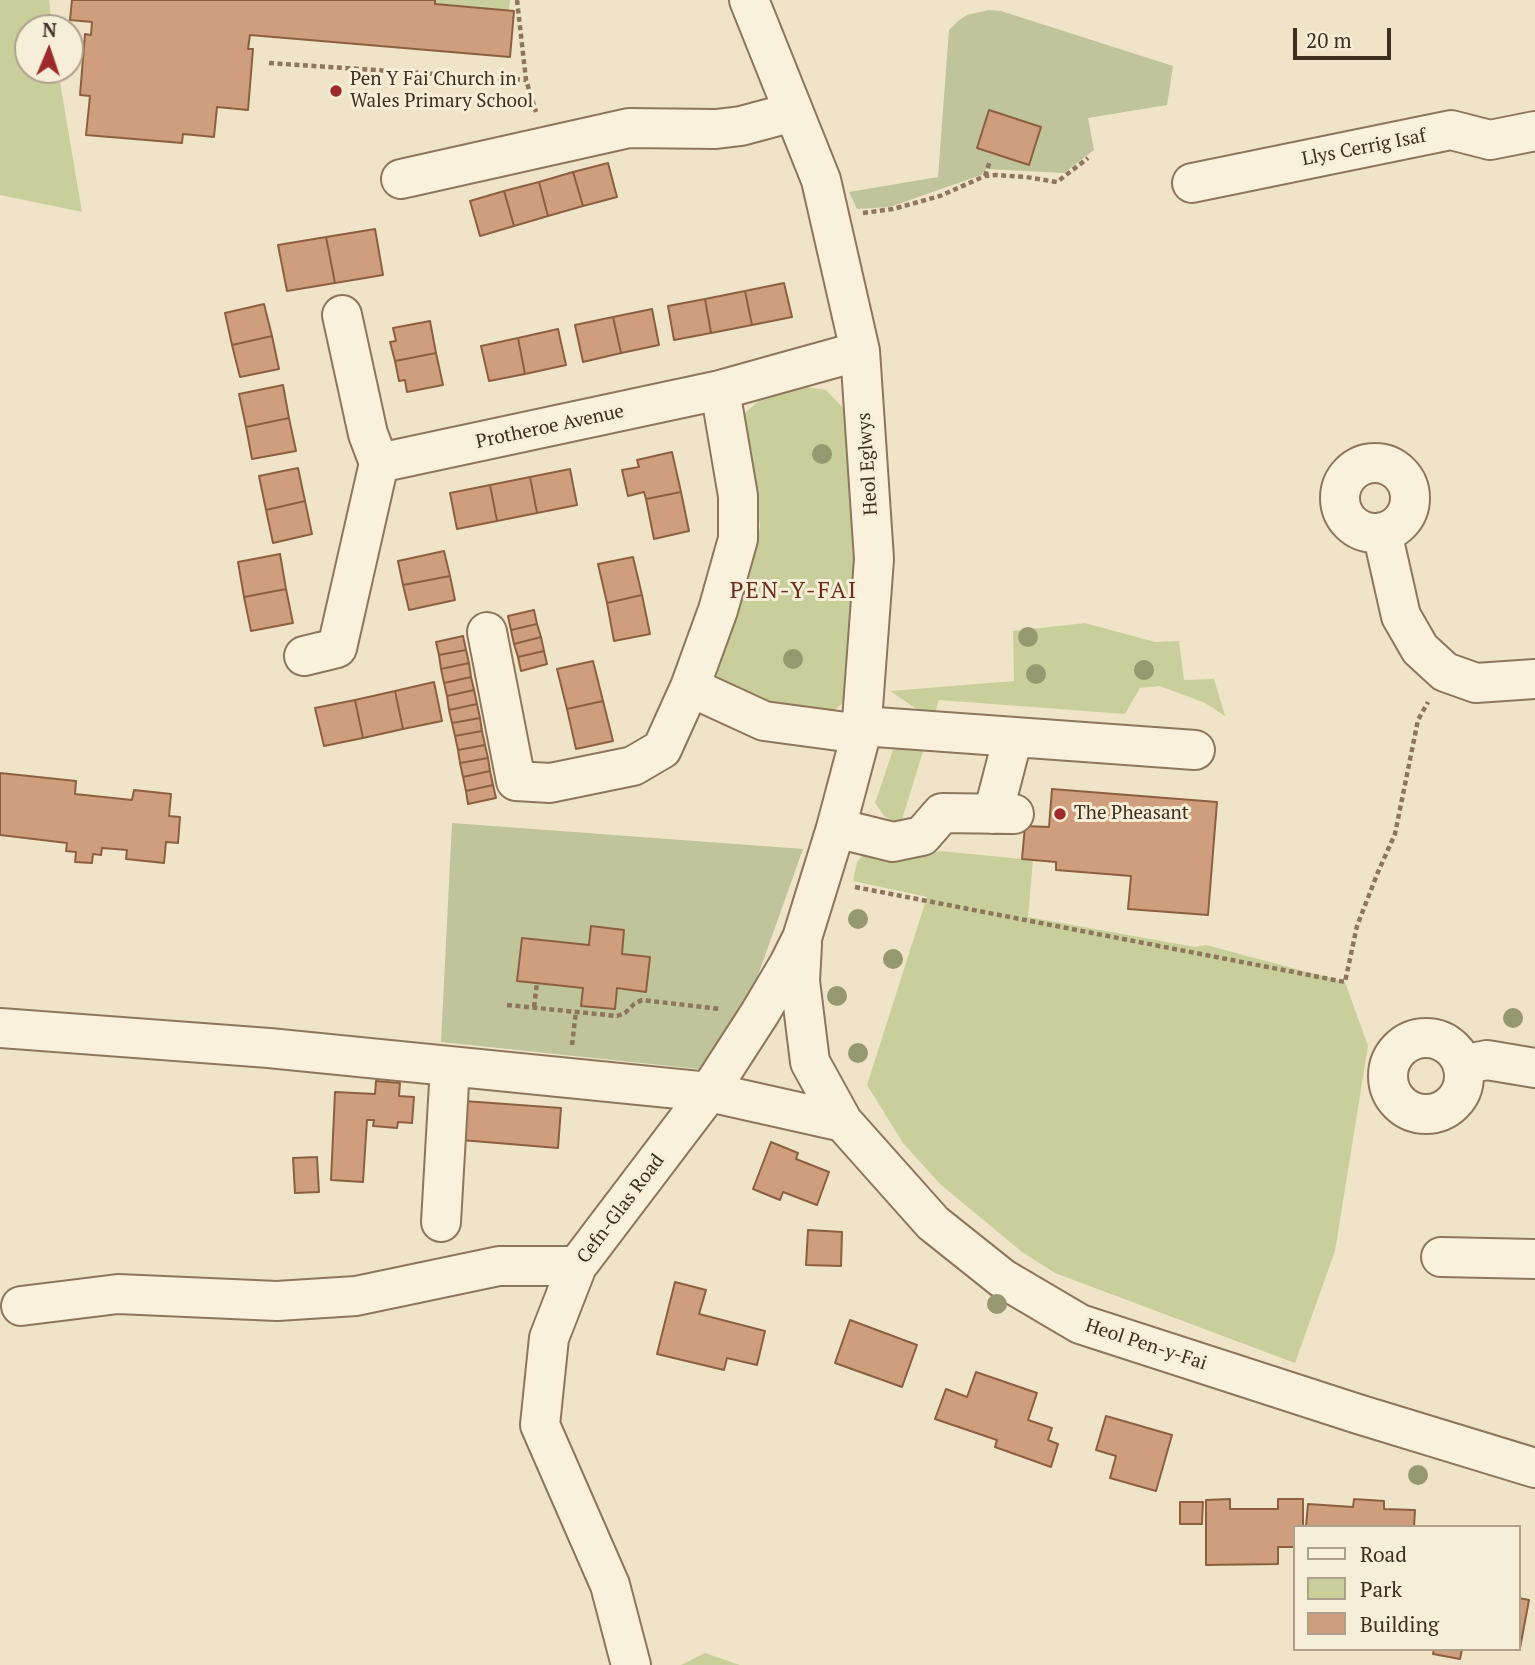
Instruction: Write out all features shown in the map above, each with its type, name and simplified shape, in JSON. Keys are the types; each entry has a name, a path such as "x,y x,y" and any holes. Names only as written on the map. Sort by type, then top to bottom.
{"street":[{"name":"Heol Eglwys","path":"749,0 821,180 830,216 860,351 874,559 862,730 836,828 802,938"},
{"path":"401,179 629,128 716,129 741,126 793,113"},
{"name":"Llys Cerrig Isaf","path":"1192,183 1451,130 1490,140 1535,131"},
{"path":"304,656 337,648 379,463 368,434 342,315"},
{"name":"Protheroe Avenue","path":"379,463 720,390 860,351"},
{"path":"487,632 516,781 550,783 633,766 662,748 690,687 718,610 738,539 738,496 720,390"},
{"path":"1382,532 1401,616 1420,649 1445,672 1476,683 1535,679"},
{"path":"690,687 764,721 862,730 1195,750"},
{"path":"836,828 892,842 922,835 942,813 1003,814 1013,737"},
{"name":"Cefn-Glas Road","path":"631,1665 610,1585 540,1425 549,1338 577,1266 709,1092 760,1013 802,938"},
{"name":"Heol Pen-y-Fai","path":"802,938 800,981 810,1062 843,1122 933,1223 1002,1278 1080,1324 1535,1468"},
{"path":"0,1028 269,1048 709,1092 843,1122"},
{"path":"1462,1065 1487,1060 1535,1068"},
{"path":"441,1222 450,1066"},
{"path":"1441,1257 1535,1259"},
{"path":"21,1306 118,1294 277,1301 356,1296 499,1266 577,1266"}],"path":[{"path":"517,0 526,80 545,147"},
{"path":"269,63 526,80"},
{"path":"830,216 893,209 940,196 985,176 1026,177 1057,182 1088,158"},
{"path":"985,176 990,161"},
{"path":"820,880 1345,982 1357,926 1377,872 1395,834 1418,720 1445,672"},
{"path":"534,1007 537,983"},
{"path":"507,1005 617,1016 642,1000 760,1013"},
{"path":"571,1052 576,1011"}],"green space":[{"path":"0,0 49,0 50,14 14,14 14,84 60,84 82,212 0,195"},
{"path":"435,0 510,0 509,10 435,4"},
{"path":"989,10 1001,11 1173,66 1167,105 1088,118 1094,150 1064,173 986,169 981,175 890,207 857,209 849,192 938,177 949,30 967,15"},
{"path":"806,387 826,390 851,416 859,560 845,701 827,714 804,717 721,685 715,664 720,643 757,542 760,526 740,430 745,413 764,396"},
{"path":"1085,623 1155,642 1179,641 1184,680 1214,679 1225,716 1205,703 1160,686 1140,688 1125,714 939,700 933,720 890,691 1014,681 1013,631"},
{"path":"925,745 900,826 884,816 875,803 893,750"},
{"path":"452,823 803,849 747,1006 708,1070 441,1042"},
{"path":"940,851 1033,860 1028,917 1195,947 1206,945 1345,982 1368,1046 1335,1251 1295,1363 1055,1273 1022,1252 940,1184 903,1143 867,1085 927,897 853,881 857,862 863,855 870,853 912,858"},
{"path":"705,1653 740,1665 681,1665"}],"building":[{"path":"72,0 435,0 435,4 514,11 510,57 250,35 248,49 253,49 248,110 217,107 214,137 183,134 182,143 86,135 90,96 80,95 81,84 84,84 85,34 91,35 92,22 84,21 84,14 71,14"},
{"path":"989,110 1041,127 1029,165 977,148"},
{"path":"608,163 617,197 583,206 573,172"},
{"path":"573,172 583,206 548,216 539,182"},
{"path":"539,182 548,216 514,226 504,191"},
{"path":"504,191 514,226 480,236 470,201"},
{"path":"375,229 383,275 335,283 326,237"},
{"path":"326,237 335,283 287,291 278,245"},
{"path":"784,283 792,317 752,325 745,291"},
{"path":"745,291 752,325 711,333 705,299"},
{"path":"705,299 711,333 674,340 668,306"},
{"path":"264,304 272,336 232,345 225,313"},
{"path":"652,309 659,345 621,353 613,317"},
{"path":"613,317 621,353 583,362 575,325"},
{"path":"430,321 436,353 395,361 390,342 396,341 393,328"},
{"path":"558,329 566,365 525,374 518,338"},
{"path":"272,336 279,369 240,377 232,345"},
{"path":"518,338 525,374 489,381 481,346"},
{"path":"436,353 443,385 407,392 405,380 399,381 395,361"},
{"path":"283,385 289,418 246,427 239,394"},
{"path":"289,418 296,451 252,459 246,427"},
{"path":"672,452 681,492 646,499 644,492 628,496 622,470 639,467 637,460"},
{"path":"298,468 305,501 266,510 259,476"},
{"path":"570,469 577,505 537,513 530,477"},
{"path":"530,477 537,513 497,521 490,485"},
{"path":"490,485 497,521 457,529 450,493"},
{"path":"681,492 689,531 654,539 646,499"},
{"path":"305,501 312,534 273,543 266,510"},
{"path":"444,551 450,576 403,585 398,561"},
{"path":"280,554 286,589 244,597 238,562"},
{"path":"633,557 642,595 607,603 598,564"},
{"path":"450,576 455,600 409,610 403,585"},
{"path":"286,589 293,623 251,631 244,597"},
{"path":"642,595 650,634 614,641 607,603"},
{"path":"534,610 537,624 511,630 508,616"},
{"path":"537,624 541,637 514,644 511,630"},
{"path":"463,636 466,650 439,655 436,642"},
{"path":"541,637 544,651 518,657 514,644"},
{"path":"466,650 469,663 441,669 439,655"},
{"path":"544,651 547,664 521,671 518,657"},
{"path":"593,661 603,701 567,709 557,669"},
{"path":"469,663 471,677 444,683 441,669"},
{"path":"471,677 474,690 447,696 444,683"},
{"path":"434,682 442,721 403,729 395,691"},
{"path":"474,690 477,704 449,710 447,696"},
{"path":"395,691 403,729 363,738 355,700"},
{"path":"355,700 363,738 324,746 315,708"},
{"path":"603,701 613,741 576,749 567,709"},
{"path":"477,704 480,718 452,723 449,710"},
{"path":"480,718 482,731 455,736 452,723"},
{"path":"482,731 485,745 458,750 455,736"},
{"path":"485,745 488,758 460,763 458,750"},
{"path":"488,758 490,771 463,777 460,763"},
{"path":"490,771 493,785 466,791 463,777"},
{"path":"0,773 76,781 75,794 132,800 134,790 171,794 169,816 180,817 178,843 166,842 164,863 126,859 127,850 102,848 101,855 93,854 92,863 75,862 76,852 66,851 67,843 0,835"},
{"path":"493,785 496,798 468,804 466,791"},
{"path":"1052,789 1217,802 1208,915 1128,909 1131,876 1056,870 1056,862 1022,859 1025,826 1049,827"},
{"path":"591,926 624,930 622,954 650,957 646,992 617,988 615,1009 581,1006 583,988 517,981 522,938 589,945"},
{"path":"376,1081 400,1083 399,1096 414,1097 412,1123 398,1122 397,1128 373,1126 374,1120 367,1120 363,1182 331,1180 335,1092 375,1094"},
{"path":"464,1101 561,1108 558,1148 461,1140"},
{"path":"771,1142 798,1153 796,1159 829,1172 817,1205 783,1192 780,1200 753,1189"},
{"path":"317,1157 319,1192 295,1193 293,1158"},
{"path":"808,1230 842,1232 841,1266 806,1265"},
{"path":"675,1282 706,1290 699,1314 765,1331 757,1365 727,1358 724,1370 657,1354"},
{"path":"850,1320 917,1345 902,1387 835,1363"},
{"path":"976,1372 1037,1393 1028,1420 1052,1428 1048,1440 1058,1444 1051,1467 995,1447 997,1440 935,1419 946,1389 967,1397"},
{"path":"1106,1416 1172,1435 1156,1491 1110,1478 1116,1456 1096,1450"},
{"path":"1230,1499 1230,1509 1278,1509 1278,1499 1303,1499 1303,1525 1294,1525 1294,1547 1278,1547 1278,1564 1206,1565 1206,1500"},
{"path":"1354,1499 1384,1501 1384,1509 1415,1510 1414,1525 1306,1525 1308,1504 1353,1507"},
{"path":"1180,1502 1203,1502 1202,1524 1180,1524"},
{"path":"1521,1598 1529,1600 1521,1643"},
{"path":"1434,1651 1462,1651 1460,1659 1433,1654"}],"place":[{"name":"Pen Y Fai Church in Wales Primary School","path":"336,91"},
{"name":"The Pheasant","path":"1060,814"}],"district":[{"name":"PEN-Y-FAI","path":"794,591"}]}
